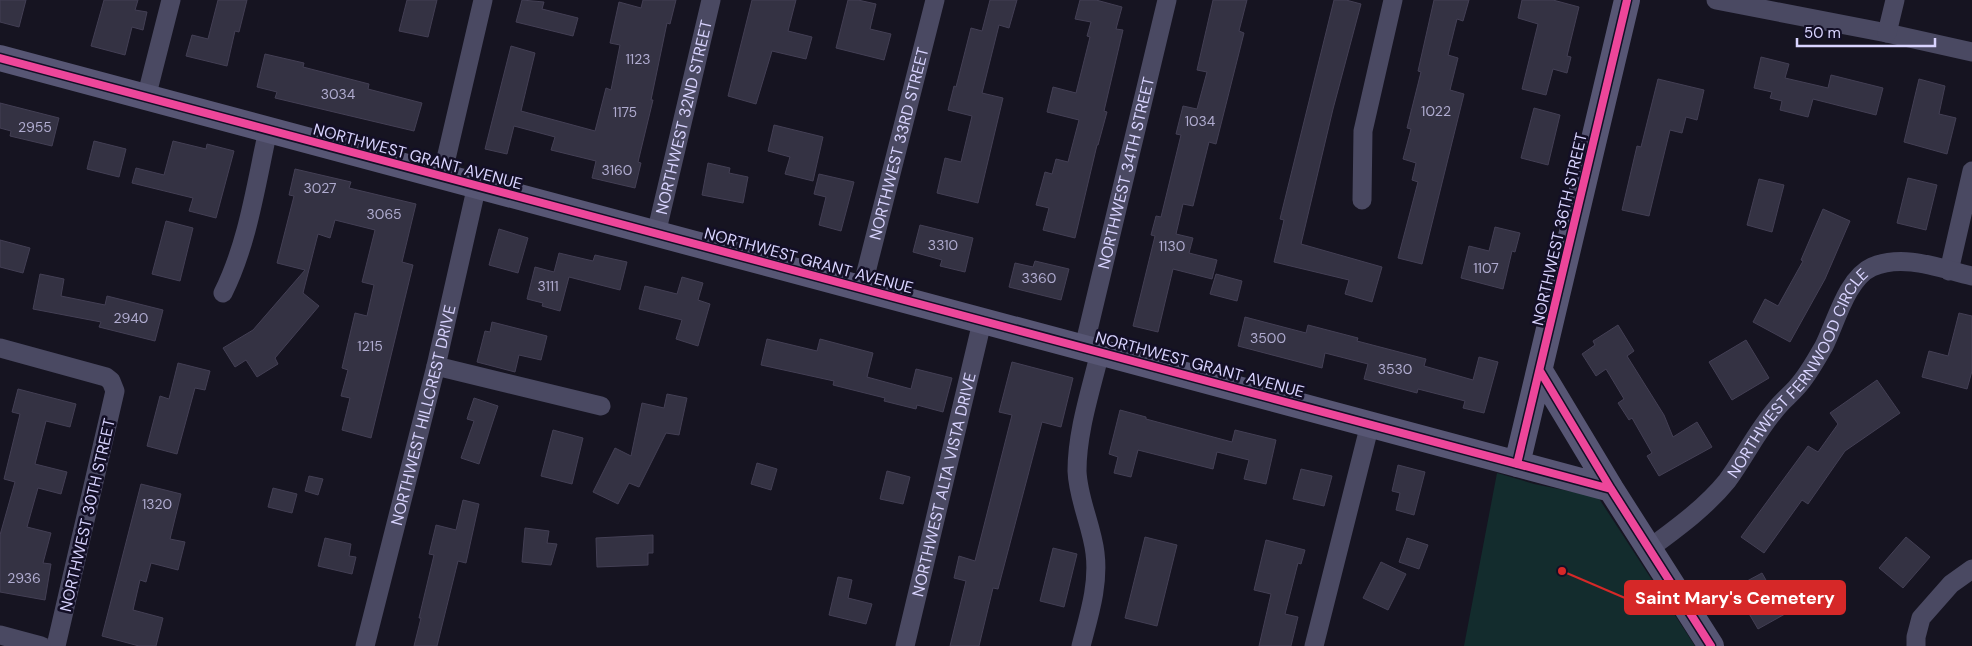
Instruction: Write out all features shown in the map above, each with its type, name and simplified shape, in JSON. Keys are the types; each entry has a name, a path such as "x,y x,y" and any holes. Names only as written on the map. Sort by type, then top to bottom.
{"street":[{"path":"146,98 171,0"},
{"path":"442,176 483,0"},
{"name":"NORTHWEST 32ND STREET","path":"656,234 711,0"},
{"name":"NORTHWEST 33RD STREET","path":"862,288 935,0"},
{"name":"NORTHWEST 34TH STREET","path":"1081,646 1096,579 1095,552 1077,473 1079,442 1092,350 1167,0"},
{"path":"1362,200 1363,131 1394,0"},
{"name":"NORTHWEST 36TH STREET","path":"1517,464 1627,0"},
{"path":"1716,0 1888,33 1972,52"},
{"path":"1888,33 1895,0"},
{"name":"NORTHWEST GRANT AVENUE","path":"0,58 1611,489"},
{"path":"223,293 232,274 249,214 268,130"},
{"path":"1949,271 1972,171"},
{"name":"NORTHWEST HILLCREST DRIVE","path":"365,646 436,366 477,185"},
{"name":"NORTHWEST FERNWOOD CIRCLE","path":"1650,548 1700,508 1727,480 1775,409 1797,387 1813,365 1851,287 1862,274 1872,267 1902,261 1972,276"},
{"name":"NORTHWEST ALTA VISTA DRIVE","path":"905,646 982,322"},
{"name":"NORTHWEST 30TH STREET","path":"0,348 106,377 113,384 115,391 115,398 56,646"},
{"path":"436,366 601,406"},
{"path":"1540,370 1611,489 1711,646"},
{"path":"1314,646 1370,424"},
{"path":"1916,646 1916,637 1921,618 1951,584 1972,569"},
{"path":"0,635 41,646"}],"green space":[{"path":"1497,473 1534,484 1598,497 1695,646 1464,646"}],"building":[{"path":"0,0 26,0 19,27 0,22"},
{"path":"104,0 138,0 135,10 147,12 143,30 132,27 125,55 91,46"},
{"path":"218,0 247,0 239,32 235,31 227,66 186,56 192,35 208,39"},
{"path":"407,0 437,0 428,37 399,31"},
{"path":"522,0 544,2 542,9 578,18 573,36 516,22"},
{"path":"643,0 676,0 670,24 667,23 651,100 653,100 638,162 641,163 635,188 592,178 596,161 551,150 555,137 514,126 507,154 485,149 511,46 535,53 521,111 595,131 606,88 611,90 620,45 610,43 619,2 641,8"},
{"path":"752,0 796,0 788,31 812,37 806,59 772,51 756,104 728,96"},
{"path":"848,0 876,4 870,29 891,34 884,60 836,48"},
{"path":"990,0 1017,0 1009,28 999,25 982,93 1003,98 978,203 937,193 945,158 961,162 972,116 948,110 971,28 982,31"},
{"path":"1080,0 1096,0 1122,7 1116,29 1123,30 1104,111 1107,112 1097,145 1075,238 1043,230 1049,208 1036,205 1045,172 1052,174 1056,159 1068,162 1079,120 1047,112 1053,87 1076,93 1090,37 1087,36 1091,22 1075,19"},
{"path":"1213,0 1247,0 1239,31 1244,33 1216,144 1209,142 1193,206 1183,204 1176,234 1193,238 1189,253 1217,260 1212,279 1173,269 1158,332 1133,326 1155,236 1151,235 1156,216 1161,217 1181,135 1176,134 1183,106 1197,109 1207,72 1197,70"},
{"path":"1334,0 1346,0 1361,4 1333,109 1301,244 1382,267 1372,302 1345,294 1349,280 1274,262 1284,220 1280,219"},
{"path":"1434,0 1469,0 1463,21 1457,19 1448,55 1458,58 1450,90 1464,94 1422,264 1398,258 1418,182 1412,180 1416,163 1403,159 1411,129 1407,128 1421,72 1418,71"},
{"path":"1522,0 1553,0 1579,7 1567,56 1571,57 1567,73 1553,69 1546,95 1522,89 1538,24 1518,18"},
{"path":"265,54 304,63 303,67 369,84 368,89 422,103 414,131 275,98 277,92 257,87"},
{"path":"1761,57 1789,64 1785,78 1828,88 1831,75 1883,88 1876,115 1813,99 1808,117 1780,110 1782,101 1770,98 1772,92 1754,88"},
{"path":"1658,79 1704,90 1697,120 1686,117 1682,133 1670,130 1649,216 1622,210 1637,146 1641,147"},
{"path":"1919,79 1945,86 1939,114 1956,118 1947,154 1904,142"},
{"path":"0,103 59,118 52,146 10,136 11,131 0,128"},
{"path":"1534,108 1560,115 1548,165 1521,158"},
{"path":"774,125 823,137 813,181 785,174 790,157 768,151"},
{"path":"94,141 126,149 119,177 87,169"},
{"path":"173,141 206,149 207,144 234,151 216,218 189,211 193,198 132,183 136,168 164,175"},
{"path":"708,163 730,168 729,173 748,177 743,203 702,195"},
{"path":"295,169 351,182 349,188 416,204 402,262 413,265 371,438 342,430 350,398 341,396 348,370 342,368 355,313 367,316 374,285 362,282 375,230 335,220 330,238 318,234 303,293 319,306 275,358 278,364 257,377 246,360 235,367 223,348 253,330 305,270 277,263 294,196 289,195"},
{"path":"819,174 854,182 841,231 819,225 826,197 814,194"},
{"path":"1908,178 1937,185 1926,230 1897,223"},
{"path":"1759,179 1784,185 1772,232 1747,225"},
{"path":"1823,209 1850,221 1825,279 1790,342 1753,322 1765,299 1778,306 1803,261 1801,260"},
{"path":"166,221 193,228 180,281 152,274"},
{"path":"920,225 973,238 965,272 940,266 942,260 913,252"},
{"path":"1495,227 1520,233 1515,252 1512,251 1503,289 1461,278 1469,246 1489,251"},
{"path":"499,229 528,238 518,273 489,265"},
{"path":"0,240 30,248 23,273 0,267"},
{"path":"559,253 593,261 595,255 627,262 620,290 569,277 560,311 542,306 543,303 527,299 535,267 554,272"},
{"path":"1035,261 1069,269 1061,300 1009,287 1015,263 1033,267"},
{"path":"40,274 64,279 61,296 105,305 107,296 163,310 155,341 99,327 101,322 33,309"},
{"path":"1216,274 1242,281 1237,301 1210,294"},
{"path":"682,277 703,283 698,300 710,304 698,346 676,339 682,320 639,309 645,286 677,294"},
{"path":"1959,313 1972,316 1972,371 1967,389 1922,377 1929,351 1948,356"},
{"path":"1245,317 1306,333 1308,325 1358,338 1357,341 1426,359 1424,366 1473,380 1479,357 1498,362 1484,413 1463,408 1465,401 1418,389 1417,393 1364,379 1368,364 1325,353 1322,368 1238,346"},
{"path":"492,322 547,336 541,360 519,355 515,372 477,362 485,331 490,332"},
{"path":"1618,325 1634,351 1627,356 1664,415 1673,437 1697,422 1712,447 1659,476 1647,456 1652,453 1632,418 1629,420 1618,403 1624,399 1606,369 1596,376 1582,354 1595,345 1593,341"},
{"path":"767,339 817,351 820,339 873,353 867,377 911,389 916,369 952,378 943,412 917,405 916,409 884,401 885,398 833,385 834,381 761,365"},
{"path":"1746,340 1769,378 1732,400 1709,362"},
{"path":"1012,362 1073,378 1061,427 1042,422 998,589 993,588 979,646 950,646 966,581 954,578 959,556 975,561 1012,415 999,412"},
{"path":"178,363 210,371 205,390 195,388 177,454 147,446 160,396 169,399"},
{"path":"1877,380 1900,413 1845,451 1808,504 1802,500 1764,553 1741,537 1808,446 1818,452 1838,424 1830,413"},
{"path":"18,389 76,404 70,427 46,421 35,464 67,472 61,494 38,488 27,527 51,533 43,563 51,564 45,600 0,592 0,535 15,482 4,479 20,414 12,412"},
{"path":"667,394 687,398 679,435 666,433 639,487 629,483 618,504 593,492 615,448 631,456 642,403 664,408"},
{"path":"474,398 498,406 479,464 461,458 474,421 467,419"},
{"path":"1120,410 1146,417 1146,419 1232,442 1235,430 1276,440 1266,484 1244,479 1249,460 1217,452 1213,469 1138,450 1131,477 1114,473 1118,457 1109,454"},
{"path":"553,430 583,438 572,484 541,476"},
{"path":"757,463 777,469 771,490 751,484"},
{"path":"1398,465 1425,472 1414,515 1396,510 1400,493 1392,491"},
{"path":"1301,469 1332,476 1324,506 1293,499"},
{"path":"887,471 910,477 903,504 880,499"},
{"path":"309,476 323,479 318,495 305,491"},
{"path":"141,484 181,494 170,539 185,542 178,570 151,563 146,582 140,580 133,610 163,618 156,646 139,646 102,636"},
{"path":"273,488 297,494 292,513 268,507"},
{"path":"463,500 479,504 466,563 458,561 437,646 414,646 434,555 429,554 436,525 456,530"},
{"path":"525,528 549,531 547,543 557,544 551,565 522,562"},
{"path":"653,535 653,553 648,553 648,565 597,567 596,538"},
{"path":"1145,537 1177,545 1157,626 1125,618"},
{"path":"1906,537 1930,557 1903,588 1879,568"},
{"path":"325,538 351,544 349,556 356,557 352,574 318,566"},
{"path":"1407,538 1428,545 1419,569 1399,562"},
{"path":"1266,540 1305,550 1301,564 1298,563 1285,614 1298,617 1291,646 1259,646 1271,594 1254,590"},
{"path":"1053,548 1077,554 1064,607 1040,601"},
{"path":"1381,562 1406,574 1388,610 1363,598"},
{"path":"1762,573 1785,614 1758,629 1734,588"},
{"path":"838,577 852,580 848,598 872,604 866,624 829,615"}],"cycle path":[{"path":"1517,464 1627,0"},
{"path":"0,58 1611,489"},
{"path":"1540,371 1611,489 1711,646"}],"place":[{"name":"Saint Mary's Cemetery","path":"1562,571"}]}
